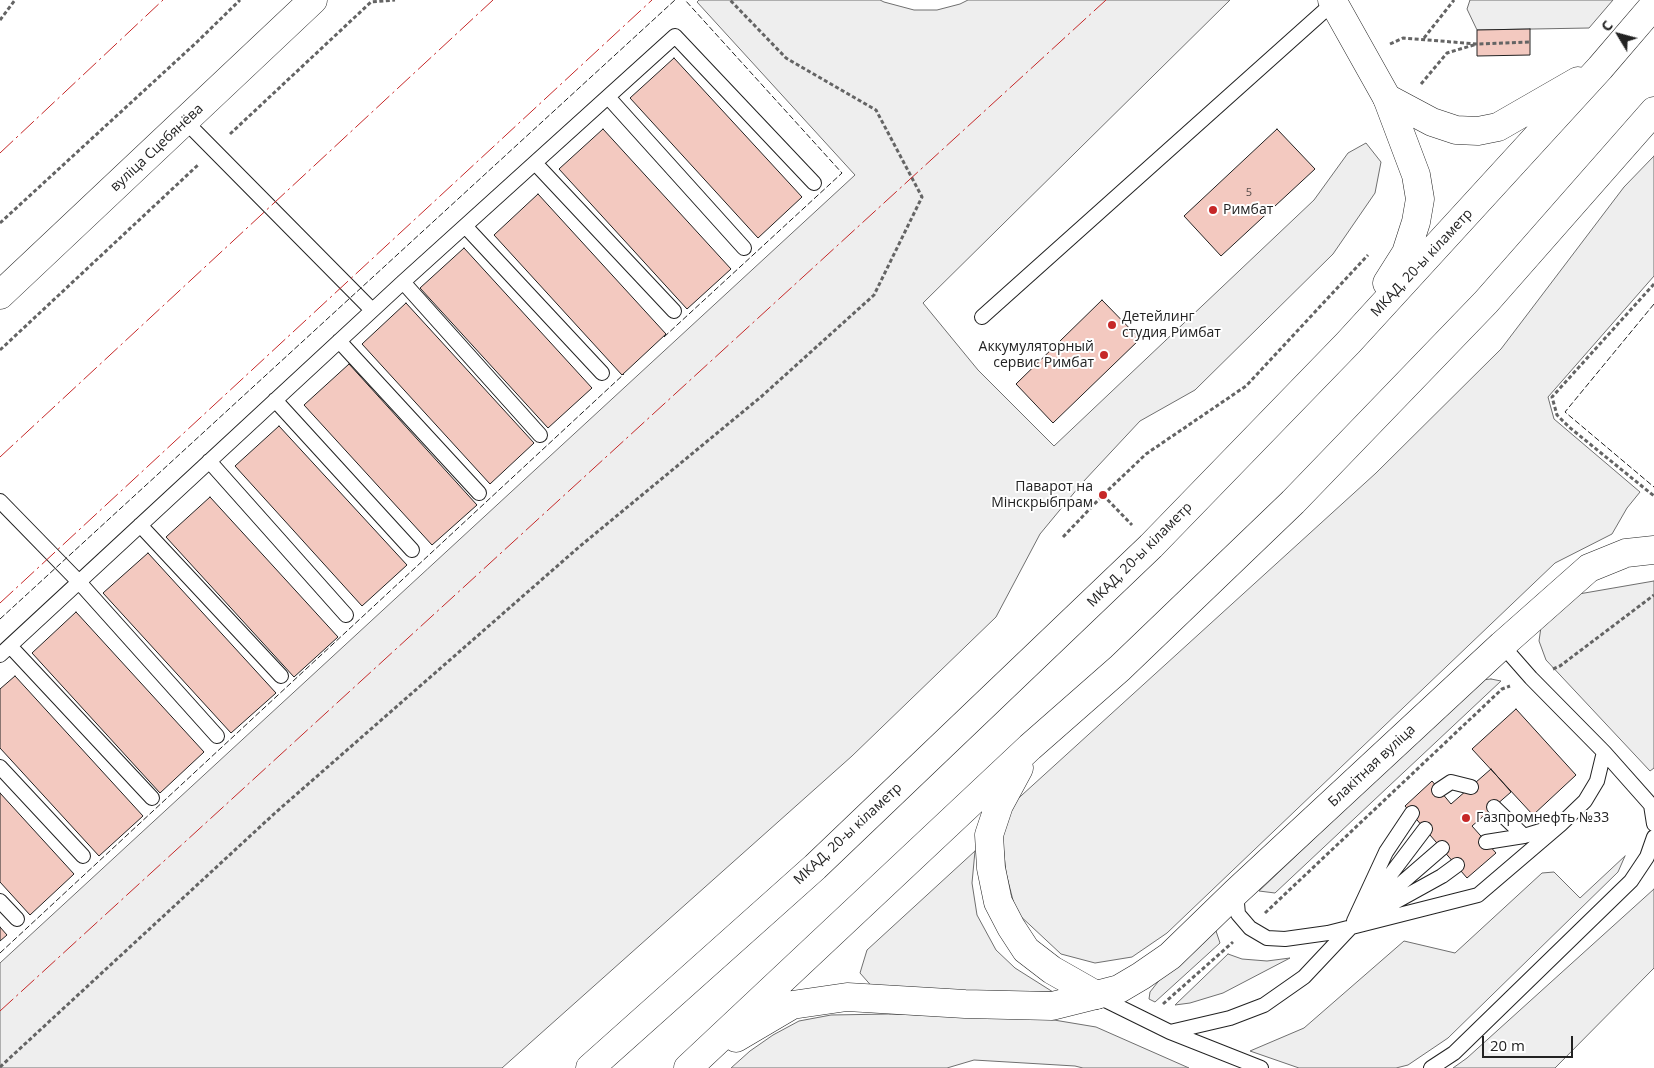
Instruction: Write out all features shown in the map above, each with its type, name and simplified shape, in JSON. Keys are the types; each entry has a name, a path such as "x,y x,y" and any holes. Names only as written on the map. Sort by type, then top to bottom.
{"main road":[{"name":"вуліца Сцебянёва","path":"0,295 313,0"},
{"path":"1333,2 1387,98 1416,175 1420,199 1416,222 1406,253 1348,343"},
{"name":"МКАД, 20-ы кіламетр","path":"590,1068 814,866 1151,546 1348,343 1600,68 1654,5"},
{"path":"1387,98 1432,122 1456,130 1478,131 1498,127 1600,68"},
{"path":"691,1065 1030,747 1120,668 1293,502 1486,302 1654,111"},
{"name":"Блакітная вуліца","path":"691,1065 792,1005 847,997 966,1004 1052,1006 1119,988 1141,976 1170,956 1236,892 1589,568 1626,553 1654,550"},
{"path":"1030,747 999,805 989,835 991,868 998,902 1026,950 1052,970 1096,995"}],"lane":[{"path":"982,317 1333,2"},
{"path":"152,798 5,650 339,340 675,36 814,183"},
{"path":"608,97 744,248"},
{"path":"185,121 372,310"},
{"path":"535,163 674,311"},
{"path":"465,226 602,373"},
{"path":"403,282 540,435"},
{"path":"339,340 479,493"},
{"path":"275,400 412,550"},
{"path":"209,461 346,615"},
{"path":"0,501 79,582 217,736"},
{"path":"140,525 281,676"},
{"path":"1502,646 1604,752 1651,805 1654,824"},
{"path":"1236,892 1238,914 1250,928 1267,938 1285,939 1328,933 1478,895 1560,825 1585,801 1597,781 1604,752"},
{"path":"0,767 83,856"},
{"path":"1439,790 1451,782 1471,787"},
{"path":"1494,807 1524,836"},
{"path":"1352,926 1386,852 1412,813"},
{"path":"1486,842 1524,836 1560,825"},
{"path":"1352,926 1425,829"},
{"path":"1430,1068 1454,1053 1631,881 1647,857 1654,837"},
{"path":"1170,1032 1230,1018 1264,1005 1304,977 1352,926 1442,848"},
{"path":"1352,926 1442,876 1457,865"},
{"path":"0,901 17,919"},
{"path":"1096,995 1170,1032 1261,1068"}],"path":[{"path":"0,20 16,0"},
{"path":"0,223 191,48 240,0"},
{"path":"0,350 370,1 395,0"},
{"path":"0,1068 275,813 579,548 762,396 874,295 922,197 876,110 786,58 730,0"},
{"path":"1424,39 1454,0"},
{"path":"1385,37 1389,45 1403,38 1477,44 1530,42"},
{"path":"1419,86 1447,53 1477,44"},
{"path":"1064,537 1103,495 1146,454 1246,386 1371,251"},
{"path":"1654,284 1552,397 1557,415 1569,427 1654,496"},
{"path":"1103,495 1151,546"},
{"path":"1279,899 1502,689 1560,666 1654,595"}],"shaded area":[{"path":"699,0 880,0 914,10 937,10 968,0 1230,0 923,303 978,370 1054,446 1314,200 1348,153 1366,143 1381,162 1375,193 1333,254 1195,390 1140,421 1083,482 1040,534 996,617 852,756 502,1068 0,1068 0,963 855,175 697,2"},
{"path":"1470,0 1613,0 1589,28 1477,30 1467,9"},
{"path":"1654,156 1654,276 1548,397 1554,419 1640,492 1627,508 1612,534 1555,563 1167,933 1132,957 1095,963 1061,954 1016,912 1006,873 1002,836 1011,805 1376,473 1501,349 1624,187"},
{"path":"1654,581 1654,768 1650,771 1546,660 1539,641 1541,627 1573,595"},
{"path":"1481,680 1501,681 1275,893 1259,891"},
{"path":"975,851 972,883 977,915 996,950 1015,968 1053,992 875,990 860,973 867,950"},
{"path":"1625,856 1618,872 1448,1038 1408,1065 1396,1068 1299,1068 1250,1051 1304,1028 1404,941 1455,953 1542,873 1554,872 1580,898"},
{"path":"1654,889 1654,968 1555,1068 1453,1068 1467,1058"},
{"path":"1216,931 1220,943 1155,1002 1149,999 1150,992 1161,978"},
{"path":"1228,954 1242,959 1267,961 1290,958 1223,993 1190,1003 1175,1005"},
{"path":"890,1014 1042,1018 1096,1027 1189,1068 1083,1068 974,1060 947,1068 731,1068 750,1051 773,1035 799,1021 831,1015"}],"building":[{"path":"1530,29 1530,55 1477,56 1477,30"},
{"path":"674,58 802,197 758,238 630,98"},
{"path":"603,129 731,269 687,309 559,169"},
{"path":"1277,129 1315,169 1221,256 1184,216"},
{"path":"538,194 666,334 622,375 494,235"},
{"path":"464,248 592,388 548,428 420,288"},
{"path":"1102,300 1140,339 1053,423 1016,384"},
{"path":"406,303 534,443 490,484 362,344"},
{"path":"349,364 477,505 432,545 304,405"},
{"path":"279,426 407,565 362,606 235,466"},
{"path":"210,497 338,637 294,677 166,537"},
{"path":"148,553 276,693 231,733 103,593"},
{"path":"76,612 204,752 160,793 32,653"},
{"path":"15,676 143,816 99,856 0,748 0,689"},
{"path":"1516,709 1576,775 1533,815 1472,749"},
{"path":"1491,769 1511,792 1472,826 1496,853 1467,878 1405,806 1432,781 1451,804"},
{"path":"0,793 74,874 30,915 0,882"},
{"path":"0,927 7,935 0,941"}],"fence":[{"path":"0,619 675,0"},
{"path":"664,337 842,173 685,0"},
{"path":"1654,304 1565,412 1654,487"},
{"path":"0,953 624,374"}],"power":[{"path":"0,153 163,0"},
{"path":"0,457 493,0"},
{"path":"0,603 652,0"},
{"path":"0,1011 1106,0"}],"place":[{"name":"Римбат","path":"1213,210"},
{"name":"Детейлинг студия Римбат","path":"1112,325"},
{"name":"Аккумуляторный сервис Римбат","path":"1104,355"},
{"name":"Паварот на Мінскрыбпрам","path":"1103,495"},
{"name":"Газпромнефть №33","path":"1466,818"}]}
